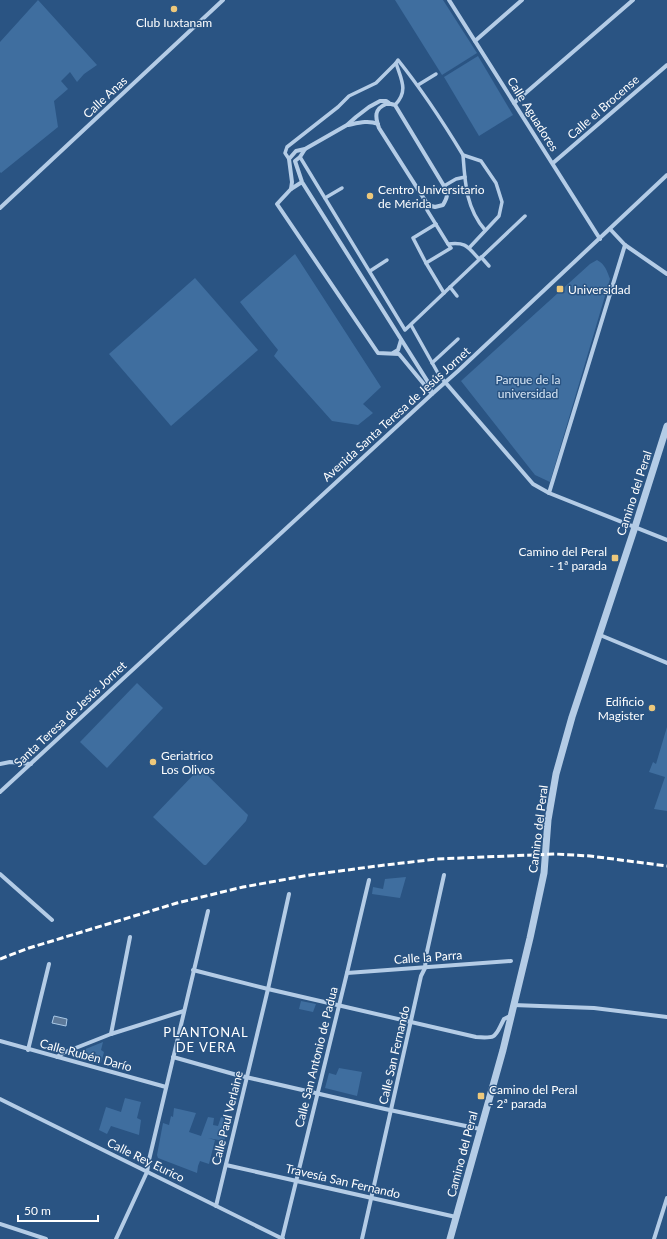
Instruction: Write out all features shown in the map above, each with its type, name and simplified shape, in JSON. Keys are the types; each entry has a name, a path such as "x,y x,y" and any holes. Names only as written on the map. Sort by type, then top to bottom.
{"street":[{"name":"Calle Anas","path":"0,208 223,0"},
{"path":"475,41 522,0"},
{"path":"514,103 633,0"},
{"name":"Calle Aguadores","path":"451,1 600,239"},
{"path":"291,188 292,182 288,158 285,153 287,147 338,107 349,96 376,83 398,60 418,85 444,123 463,155 467,197 473,211 485,230"},
{"path":"396,63 403,85 403,94 400,100 393,105 386,104 381,106 376,114 376,120 428,205 427,210 451,248 426,263"},
{"name":"Calle el Brocense","path":"553,163 667,65"},
{"path":"418,85 436,74"},
{"path":"288,158 296,151 305,149 347,125 356,116 369,107 386,101 393,105 446,190 447,198 443,205 435,207 428,205"},
{"path":"347,125 364,122 373,122 378,124"},
{"path":"305,149 295,161 302,182 428,382 432,394"},
{"path":"463,155 481,161 496,183 502,202 499,216 469,248"},
{"path":"300,156 405,330 525,216"},
{"name":"Avenida Santa Teresa de Jesús Jornet","path":"136,666 458,371 667,175"},
{"path":"444,186 456,179 465,177"},
{"path":"302,182 291,188 277,204 378,352 399,354 432,394"},
{"path":"325,198 342,188"},
{"path":"436,224 413,238 444,293"},
{"path":"610,229 625,245 667,274"},
{"path":"448,244 460,243 469,248 489,266"},
{"path":"549,493 625,245"},
{"path":"370,272 387,260"},
{"path":"450,287 457,296"},
{"path":"411,325 439,375 534,484 549,493 667,540"},
{"path":"432,363 458,339"},
{"path":"392,353 398,350 401,340"},
{"name":"Camino del Peral","path":"450,1239 502,1053 530,938 546,859 548,820 556,774 572,717 635,528 664,447 667,426"},
{"path":"600,635 667,663"},
{"name":"Santa Teresa de Jesús Jornet","path":"0,792 136,666"},
{"path":"0,764 10,762 31,764"},
{"path":"0,874 52,920"},
{"name":"Calle San Fernando","path":"362,1239 421,976 425,968 426,956 444,875"},
{"name":"Calle San Antonio de Padua","path":"283,1239 369,880"},
{"name":"Calle Paul Verlaine","path":"216,1206 289,894"},
{"path":"116,1239 147,1172 148,1160 208,911"},
{"path":"111,1034 130,936"},
{"name":"Calle la Parra","path":"347,973 511,961"},
{"path":"28,1050 49,964"},
{"path":"193,970 268,989 476,1037 485,1038 494,1036 499,1031 504,1019 510,1016"},
{"path":"513,1005 594,1008 667,1017"},
{"path":"57,1057 63,1053 111,1034 184,1011"},
{"name":"Calle Rubén Darío","path":"0,1041 166,1087"},
{"path":"173,1057 247,1077 480,1129"},
{"name":"Calle Rey Eurico","path":"0,1099 283,1239"},
{"name":"Travesía San Fernando","path":"226,1165 456,1217"},
{"path":"654,1239 667,1198"},
{"path":"0,1224 46,1239"}],"green space":[{"path":"38,0 97,65 84,74 77,82 70,72 61,81 68,89 54,101 58,127 1,173 0,42"},
{"path":"395,0 443,0 477,53 442,75"},
{"path":"478,56 513,115 479,136 444,77"},
{"path":"295,254 381,387 363,404 373,413 358,425 332,421 274,356 278,350 240,302"},
{"name":"Parque de la universidad","path":"597,260 604,266 610,279 550,482 535,475 461,381 590,264"},
{"path":"195,278 258,350 171,426 109,354"},
{"path":"137,683 163,708 107,768 80,742"},
{"path":"667,727 667,811 654,809 665,777 649,772 653,762 656,764"},
{"path":"200,768 248,815 246,821 206,865 204,865 153,817"},
{"path":"406,877 400,898 372,894 373,887 383,889 385,879"},
{"path":"301,1001 316,1004 313,1012 299,1009"},
{"path":"103,1042 101,1050 104,1052 101,1063 73,1054"},
{"path":"339,1068 362,1072 357,1096 325,1088 329,1073 336,1075"},
{"path":"125,1098 141,1102 137,1118 141,1120 139,1135 111,1126 107,1134 99,1130 106,1107 121,1112"},
{"path":"174,1108 196,1113 189,1132 201,1136 208,1117 214,1118 213,1125 218,1126 221,1117 230,1120 224,1141 208,1138 215,1140 209,1164 200,1161 197,1173 158,1158 157,1155 163,1123 169,1125 171,1116 173,1117"}],"shaded area":[{"path":"54,1016 67,1019 66,1026 52,1023"}],"railway":[{"path":"0,959 29,948 177,903 243,887 310,875 437,859 555,854 590,856 667,866"}],"place":[{"name":"Club Iuxtanam","path":"174,9"},
{"name":"Centro Universitario de Mérida","path":"370,196"},
{"name":"Universidad","path":"560,289"},
{"name":"Camino del Peral - 1ª parada","path":"615,558"},
{"name":"Edificio Magister","path":"652,708"},
{"name":"Geriatrico Los Olivos","path":"153,762"},
{"name":"Camino del Peral - 2ª parada","path":"481,1096"}],"district":[{"name":"PLANTONAL DE VERA","path":"206,1040"}]}
